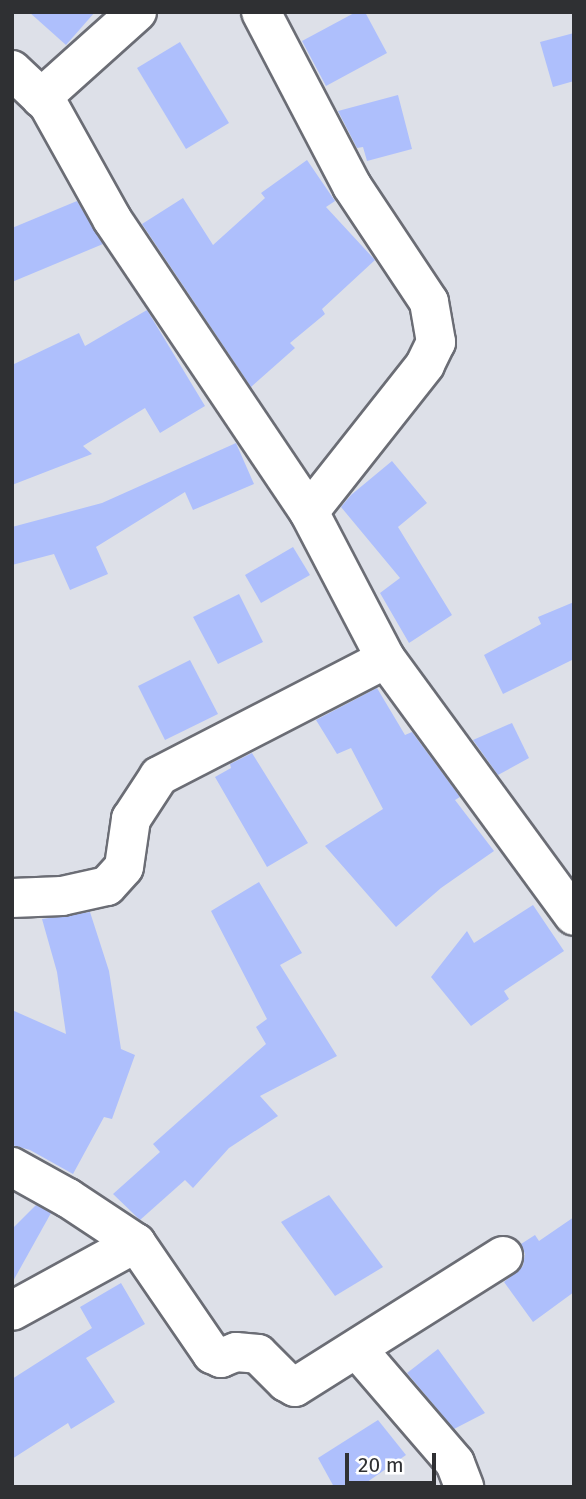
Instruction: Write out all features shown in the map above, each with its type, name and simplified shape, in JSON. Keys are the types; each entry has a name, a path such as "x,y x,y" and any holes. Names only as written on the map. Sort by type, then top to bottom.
{"street":[{"path":"41,98 138,12"},
{"path":"261,12 352,186 429,302 436,342 425,365 309,512"},
{"path":"12,70 48,104 112,219 309,512 386,659 574,916"},
{"path":"12,898 62,896 107,886 124,867 131,819 159,776 386,659"},
{"path":"12,1167 68,1198 136,1243 212,1354 221,1358 236,1352 258,1354 286,1382 295,1387 503,1256"},
{"path":"12,1311 136,1243"},
{"path":"357,1349 455,1463 464,1487"}],"building":[{"path":"29,12 95,12 66,45"},
{"path":"356,12 365,12 387,53 326,86 302,41"},
{"path":"574,33 574,81 553,87 540,42"},
{"path":"180,42 229,123 186,149 137,68"},
{"path":"398,95 412,149 367,161 363,147 357,148 338,111"},
{"path":"307,160 335,201 326,207 375,260 322,309 325,314 290,343 295,348 251,387 142,224 183,198 213,245 265,198 261,193"},
{"path":"77,201 103,244 12,282 12,228"},
{"path":"147,310 205,406 160,433 145,408 83,446 92,454 12,485 12,365 79,333 85,346"},
{"path":"236,443 254,484 193,510 185,492 96,547 108,574 70,590 54,554 12,565 12,527 102,503"},
{"path":"392,461 427,503 398,527 452,615 409,643 380,593 400,578 341,507 351,495"},
{"path":"293,547 310,575 261,603 245,575"},
{"path":"239,594 263,642 218,664 193,617"},
{"path":"574,602 574,659 503,694 484,655 541,624 538,617"},
{"path":"190,660 218,714 165,740 138,686"},
{"path":"377,688 405,735 412,732 460,797 455,800 494,851 441,888 396,927 325,846 383,809 351,748 337,754 316,720"},
{"path":"512,723 529,758 498,775 473,740"},
{"path":"252,753 308,843 267,867 215,777 231,768 230,764"},
{"path":"259,882 302,953 280,965 337,1056 260,1096 278,1116 229,1148 193,1188 185,1180 140,1220 113,1194 160,1152 153,1144 266,1044 256,1027 267,1019 211,911"},
{"path":"533,905 564,951 504,991 509,999 471,1026 431,977 467,931 474,943"},
{"path":"90,912 109,971 121,1049 135,1055 112,1119 104,1117 73,1174 30,1150 12,1145 12,1010 66,1034 57,972 42,919"},
{"path":"329,1195 383,1267 335,1296 281,1222"},
{"path":"36,1205 51,1213 12,1283 12,1229"},
{"path":"574,1217 574,1292 533,1322 504,1282 523,1266 525,1254 521,1244 535,1235 539,1241"},
{"path":"121,1283 145,1324 86,1358 115,1402 71,1429 68,1423 12,1459 12,1379 92,1328 80,1307"},
{"path":"438,1349 485,1413 454,1429 407,1373"},
{"path":"378,1420 406,1455 360,1487 334,1487 318,1458"}]}
